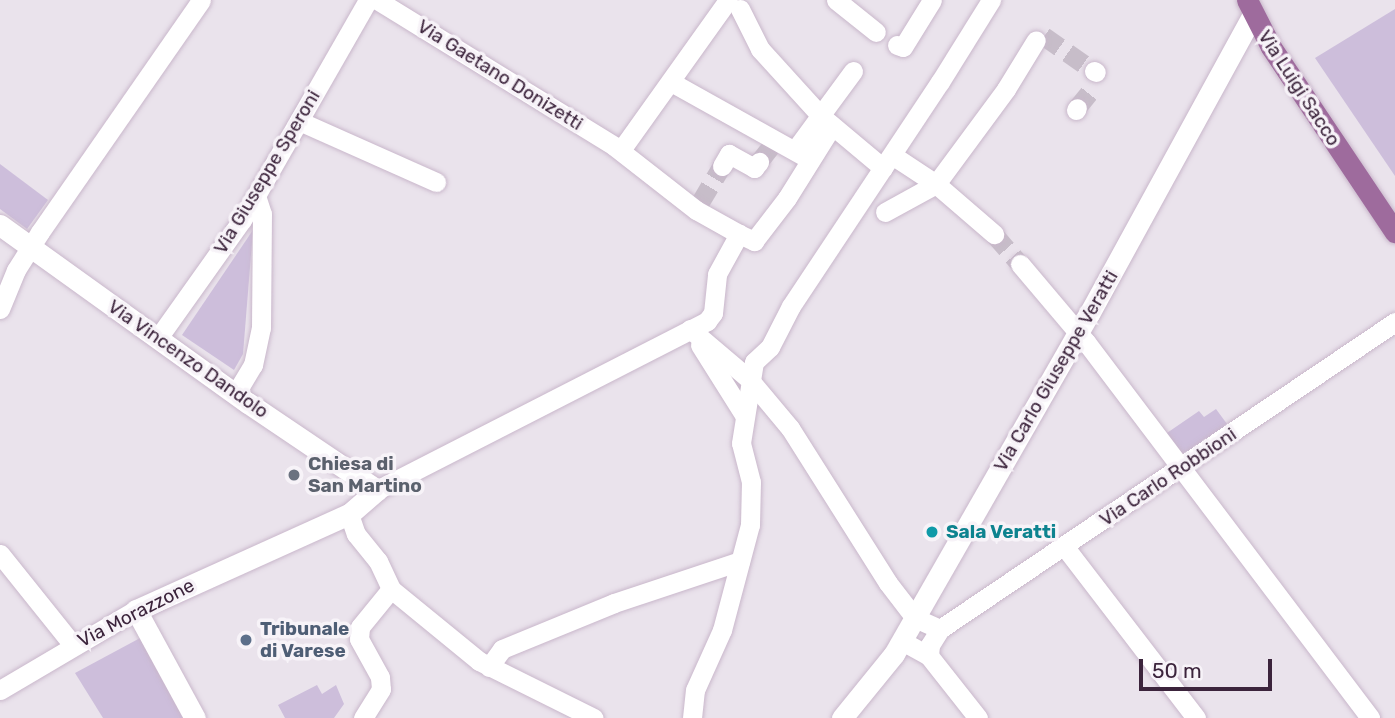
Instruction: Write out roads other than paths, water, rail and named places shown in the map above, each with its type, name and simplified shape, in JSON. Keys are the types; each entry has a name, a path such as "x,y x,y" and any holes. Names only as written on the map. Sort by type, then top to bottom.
{"main road":[{"name":"Via Luigi Sacco","path":"1253,4 1395,224"},
{"name":"Via Luigi Sacco","path":"1253,4 1271,47 1395,232"}],"street":[{"path":"0,309 16,270 30,247 201,0"},
{"name":"Via Giuseppe Speroni","path":"158,338 256,196 368,0"},
{"name":"Via Gaetano Donizetti","path":"377,0 621,150 739,233"},
{"path":"836,0 856,7 876,32"},
{"path":"897,45 903,47 932,0"},
{"path":"692,718 695,690 722,630 750,525 751,482 741,443 752,370 991,0"},
{"name":"Via Carlo Giuseppe Veratti","path":"842,718 902,641 1079,332 1253,4"},
{"path":"621,150 670,82 734,5 760,49 826,121 888,162 936,184 994,234"},
{"path":"885,212 936,184 1006,89 1040,37"},
{"path":"377,490 691,329 713,313 717,274 739,233 754,241 787,198 802,155 826,121 853,71"},
{"path":"670,82 774,142 802,155"},
{"path":"299,121 436,182"},
{"path":"722,166 729,154 754,168 759,162"},
{"path":"236,393 253,365 261,328 262,214 256,196"},
{"name":"Via Vincenzo Dandolo","path":"0,225 377,490"},
{"path":"1020,264 1079,332 1370,718"},
{"name":"Via Carlo Robbioni","path":"940,629 1395,322"},
{"path":"691,329 752,370 888,583 915,618 940,629 930,645 929,656"},
{"path":"691,329 744,415"},
{"name":"Via Morazzone","path":"0,690 136,610 349,514 377,490"},
{"path":"349,514 356,534 378,561 391,590 489,667 594,718"},
{"path":"1064,546 1196,718"},
{"path":"0,554 73,645"},
{"path":"489,667 502,649 614,603 740,561"},
{"path":"363,718 381,689 380,677 359,639 360,627 391,590"},
{"path":"136,610 195,718"},
{"path":"902,641 929,656 978,718"}],"tunnel":[{"path":"1044,36 1094,71"},
{"path":"1077,108 1094,87"},
{"path":"759,162 774,143"},
{"path":"700,203 722,166"},
{"path":"994,234 1020,264"}],"place":[{"name":"Chiesa di San Martino","path":"294,475"},
{"name":"Sala Veratti","path":"932,532"},
{"name":"Tribunale di Varese","path":"246,640"}]}
